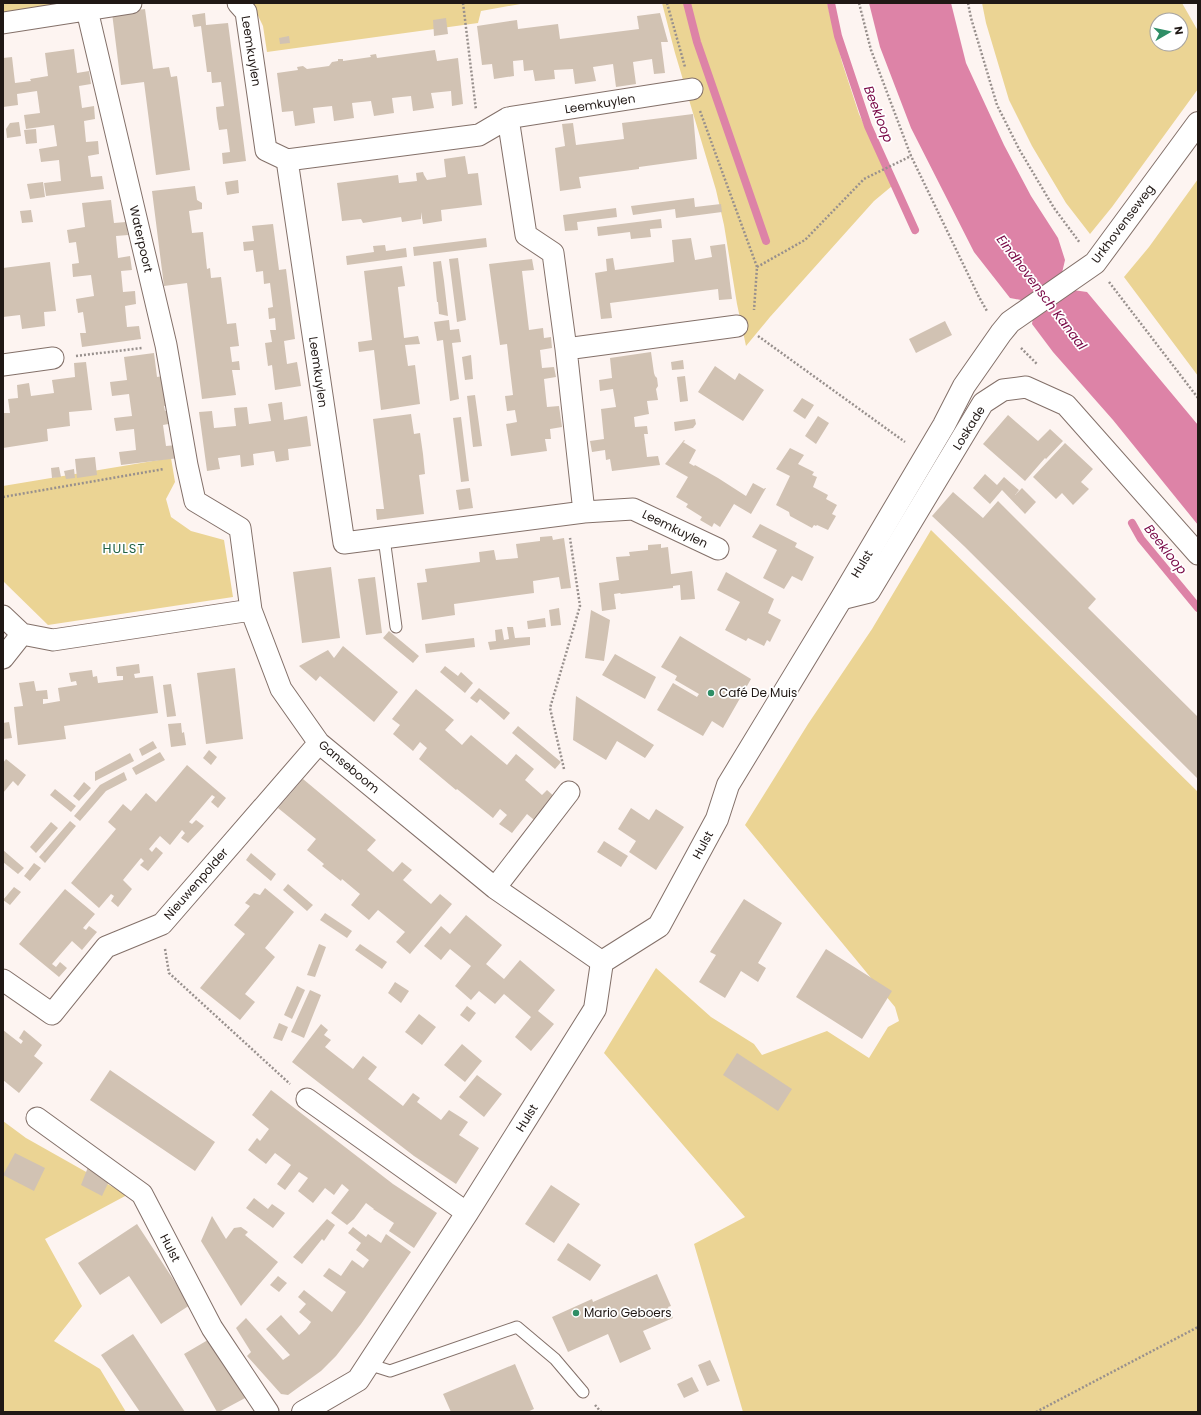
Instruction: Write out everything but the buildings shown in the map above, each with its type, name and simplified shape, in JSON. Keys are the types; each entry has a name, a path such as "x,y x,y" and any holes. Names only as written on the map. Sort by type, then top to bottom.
{"street":[{"path":"3,24 131,3"},
{"name":"Leemkuylen","path":"238,3 246,12 266,150 287,160 479,135 508,118 692,89"},
{"name":"Waterpoort","path":"87,10 166,345 187,465 195,501 240,528"},
{"path":"508,118 526,235 553,253 566,349 575,513"},
{"name":"Urkhovenseweg","path":"1005,327 1090,267 1198,123"},
{"name":"Leemkuylen","path":"287,160 344,543 575,513 633,509 718,550"},
{"name":"Hulst","path":"303,1412 358,1380 467,1213 595,1009 602,962 659,926 717,819 728,785 841,599 925,456 964,386 1005,327"},
{"path":"566,349 745,329"},
{"path":"3,365 53,358"},
{"name":"Loskade","path":"841,599 869,592 983,403 1003,390 1026,387 1066,405 1198,554"},
{"name":"Ganseboom","path":"240,528 251,610 281,689 319,743 495,888 602,962"},
{"path":"3,616 22,634 53,640 251,610"},
{"path":"3,658 22,634"},
{"name":"Nieuwenpolder","path":"3,980 52,1014 106,947 162,924 319,743"},
{"path":"495,888 569,792"},
{"path":"306,1099 467,1213"},
{"name":"Hulst","path":"37,1118 142,1194 212,1328 268,1412"}],"lane":[{"path":"384,538 396,627"},
{"path":"368,1364 390,1371 517,1327 555,1359 583,1392"}],"path":[{"path":"463,3 479,135"},
{"path":"667,3 692,89 757,268 754,311"},
{"path":"858,3 871,50 911,156 979,296 1005,327"},
{"path":"968,3 971,18 997,105 1019,149 1090,267 1198,398"},
{"path":"757,268 805,240 864,179 911,156"},
{"path":"745,329 925,456"},
{"path":"53,358 166,345"},
{"path":"3,497 187,465"},
{"path":"569,792 550,708 580,606 575,513"},
{"path":"162,924 169,973 306,1099"},
{"path":"1036,1412 1198,1327"}],"shaded area":[{"path":"3,3 76,3 3,13"},
{"path":"252,3 526,3 481,11 478,23 267,52 263,26"},
{"path":"662,3 827,3 842,62 859,114 892,186 874,201 746,346 737,304 724,225 716,190 675,53"},
{"path":"982,3 1182,3 1187,12 1149,12 1149,52 1189,52 1189,15 1198,31 1198,89 1112,207 1090,234 1066,203 1032,146 1009,100 986,23"},
{"path":"1198,179 1198,376 1124,277 1149,247"},
{"path":"171,458 175,482 166,499 171,517 191,531 224,540 233,597 48,625 3,581 3,486"},
{"path":"931,530 1198,792 1198,1412 743,1412 694,1244 745,1217 604,1053 656,968 711,1017 754,1044 762,1055 827,1031 869,1058 888,1027 899,1021 895,1007 745,825 808,724 872,629"},
{"path":"3,1121 26,1138 127,1195 45,1239 82,1306 54,1341 100,1369 126,1412 3,1412"}],"water":[{"name":"Eindhovensch Kanaal","path":"869,3 951,3 966,63 1004,145 1031,196 1058,238 1065,260 1062,273 1073,290 1087,292 1198,425 1198,525 1113,420 1053,352 1032,324 1033,317 1021,300 1010,298 974,252 911,128 880,47"}],"waterway":[{"path":"687,3 697,42 766,241"},
{"name":"Beekloop","path":"831,3 838,36 868,126 915,230"},
{"name":"Beekloop","path":"1132,523 1141,539 1198,608"}],"place":[{"name":"Café De Muis","path":"711,693"},
{"name":"Mario Geboers","path":"576,1313"}],"district":[{"name":"HULST","path":"124,548"}]}
